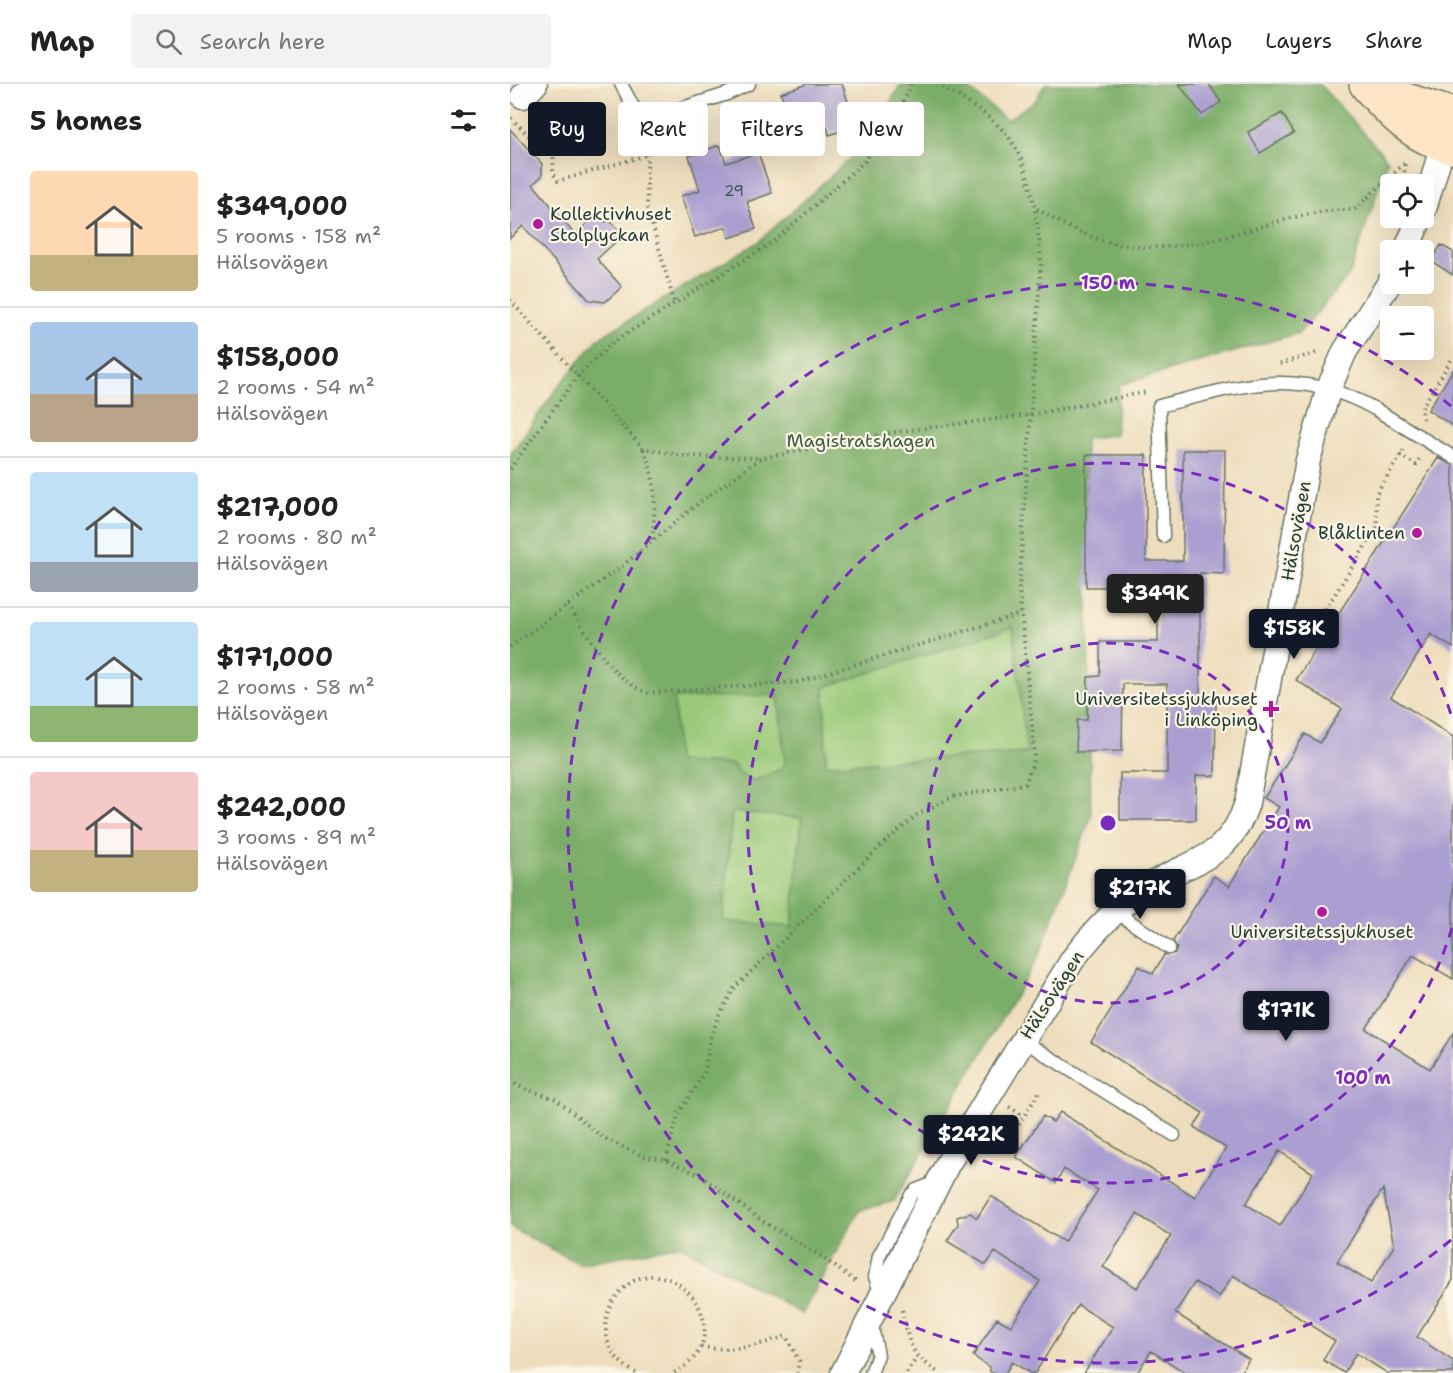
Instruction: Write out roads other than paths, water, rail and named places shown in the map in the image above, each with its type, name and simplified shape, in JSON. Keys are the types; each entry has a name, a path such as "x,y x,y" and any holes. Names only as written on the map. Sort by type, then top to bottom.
{"main road":[{"path":"1368,86 1397,120 1450,130"}],"street":[{"path":"1434,179 1450,130"},
{"name":"Hälsovägen","path":"843,1373 939,1181 1073,959 1116,912 1142,890 1214,853 1230,840 1240,823 1246,804 1308,460 1329,388 1345,351 1382,294"}],"lane":[{"path":"621,84 641,121 727,94 749,84"},
{"path":"1163,536 1159,406 1251,383 1329,388 1375,409 1453,457"},
{"path":"1116,912 1169,948"},
{"path":"1023,1040 1174,1135"},
{"path":"870,1320 878,1355 871,1373"}],"place":[{"name":"Kollektivhuset Stolplyckan","path":"538,224"},
{"name":"Blåklinten","path":"1417,533"},
{"name":"Universitetssjukhuset i Linköping","path":"1271,709"},
{"name":"Universitetssjukhuset","path":"1322,912"}],"park label":[{"name":"Magistratshagen","path":"861,441"}]}
